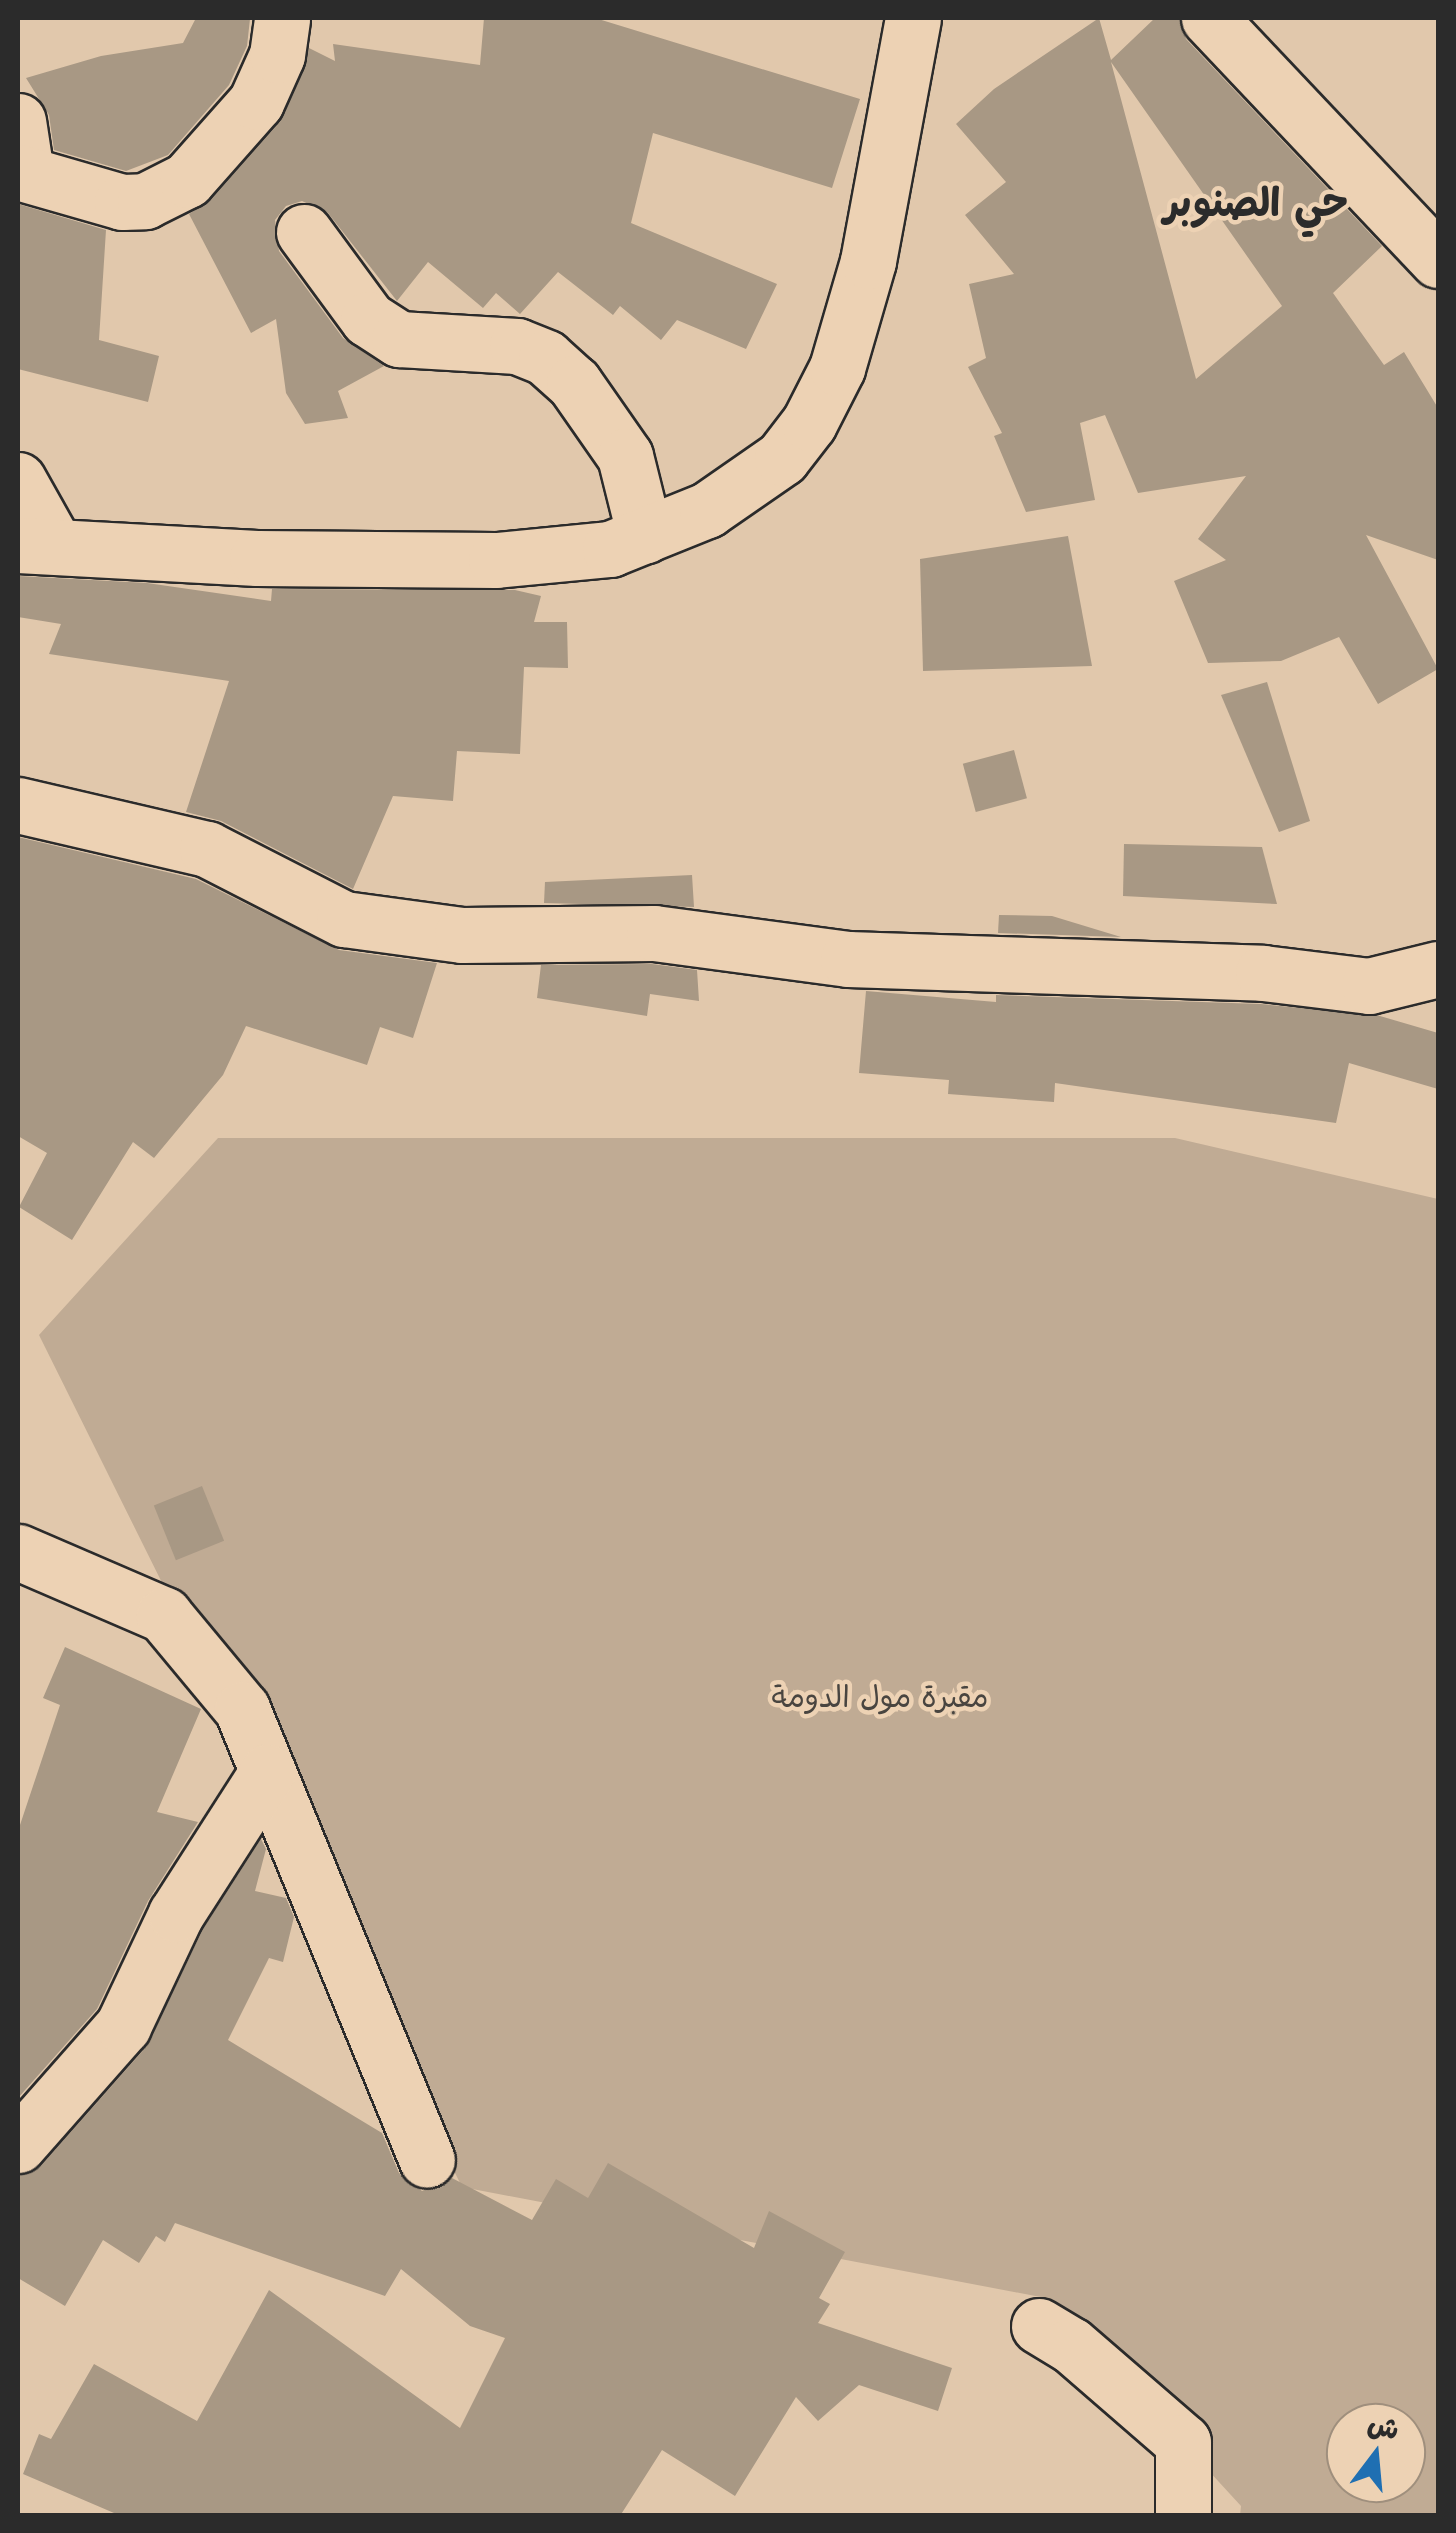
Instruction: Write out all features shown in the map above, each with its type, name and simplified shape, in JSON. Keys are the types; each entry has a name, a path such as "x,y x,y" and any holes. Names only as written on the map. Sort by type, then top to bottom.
{"street":[{"path":"20,155 122,202 145,201 187,180 256,102 276,55 282,18"},
{"path":"18,480 36,546 257,558 496,560 610,549 707,510 782,458 810,423 857,308 913,18"},
{"path":"1210,18 1438,260"},
{"path":"304,232 368,319 399,338 517,346 546,358 574,383 625,456 645,536"},
{"path":"18,805 207,848 344,919 462,935 654,933 848,958 1264,973 1369,986 1438,969"},
{"path":"18,1552 164,1615 242,1709 427,2160"},
{"path":"18,2145 123,2026 176,1914 267,1772"},
{"path":"1039,2326 1071,2346 1182,2442 1183,2516"}],"green space":[{"name":"مقبرة مول الدومة","path":"218,1138 1175,1138 1438,1199 1438,2515 1240,2515 1241,2506 1051,2299 462,2187 39,1335"}],"building":[{"path":"196,18 250,19 247,46 229,85 168,155 126,171 54,150 49,115 26,78 101,56 183,43"},
{"path":"484,18 595,18 860,99 832,188 653,133 631,223 777,284 746,349 677,320 661,340 620,306 613,315 558,272 520,314 496,293 483,308 428,262 397,301 328,213 302,201 286,206 275,220 279,251 343,338 384,366 338,391 348,418 305,424 286,393 276,319 251,333 189,214 210,201 280,122 309,48 335,61 333,44 480,65"},
{"path":"1099,18 1111,60 1155,18 1179,18 1186,39 1382,246 1333,293 1384,365 1404,352 1438,408 1438,560 1366,535 1438,669 1378,704 1339,637 1281,661 1208,663 1174,581 1226,560 1198,539 1246,476 1138,493 1105,415 1080,423 1095,500 1026,512 994,436 1002,433 968,367 986,358 969,284 1014,274 965,215 1006,182 956,124 994,89","holes":["1111,62 1282,306 1196,379"]},
{"path":"18,204 106,230 99,340 159,356 148,402 18,369"},
{"path":"1068,536 1092,666 923,671 920,559"},
{"path":"18,576 147,583 271,601 272,589 515,590 541,596 534,622 567,622 568,668 524,667 520,754 457,751 453,801 393,796 353,889 221,821 186,812 229,681 49,654 61,624 18,617"},
{"path":"1267,682 1310,821 1279,832 1221,695"},
{"path":"1014,750 1027,798 976,812 963,764"},
{"path":"18,837 196,879 339,950 437,963 413,1038 380,1027 367,1065 246,1026 223,1075 154,1158 133,1142 72,1240 19,1207 47,1153 18,1136"},
{"path":"1124,844 1262,847 1277,904 1123,896"},
{"path":"692,875 694,907 544,903 545,882"},
{"path":"999,915 1052,916 1121,937 998,933"},
{"path":"652,964 697,970 699,1001 650,994 647,1016 537,998 541,965"},
{"path":"866,991 996,1002 996,995 1261,1004 1380,1016 1438,1033 1438,1089 1349,1063 1336,1123 1055,1083 1054,1102 948,1094 949,1080 859,1073"},
{"path":"202,1486 224,1541 176,1560 154,1505"},
{"path":"65,1647 201,1709 157,1812 198,1822 148,1901 97,2009 18,2098 18,1831 60,1705 43,1698"},
{"path":"261,1839 266,1849 255,1891 286,1898 294,1917 283,1962 269,1958 228,2040 382,2133 399,2173 422,2191 452,2178 532,2220 556,2179 588,2198 608,2163 754,2248 769,2211 845,2252 819,2298 830,2304 818,2323 952,2368 938,2411 859,2385 818,2421 796,2397 735,2496 662,2450 620,2516 121,2516 23,2474 39,2434 51,2439 94,2364 197,2421 269,2290 460,2428 505,2338 470,2326 401,2269 385,2296 175,2223 165,2242 156,2236 139,2263 103,2240 65,2306 18,2278 18,2175 41,2166 147,2046 203,1929"}],"district":[{"name":"حي الصنوبر","path":"1256,202"}]}
